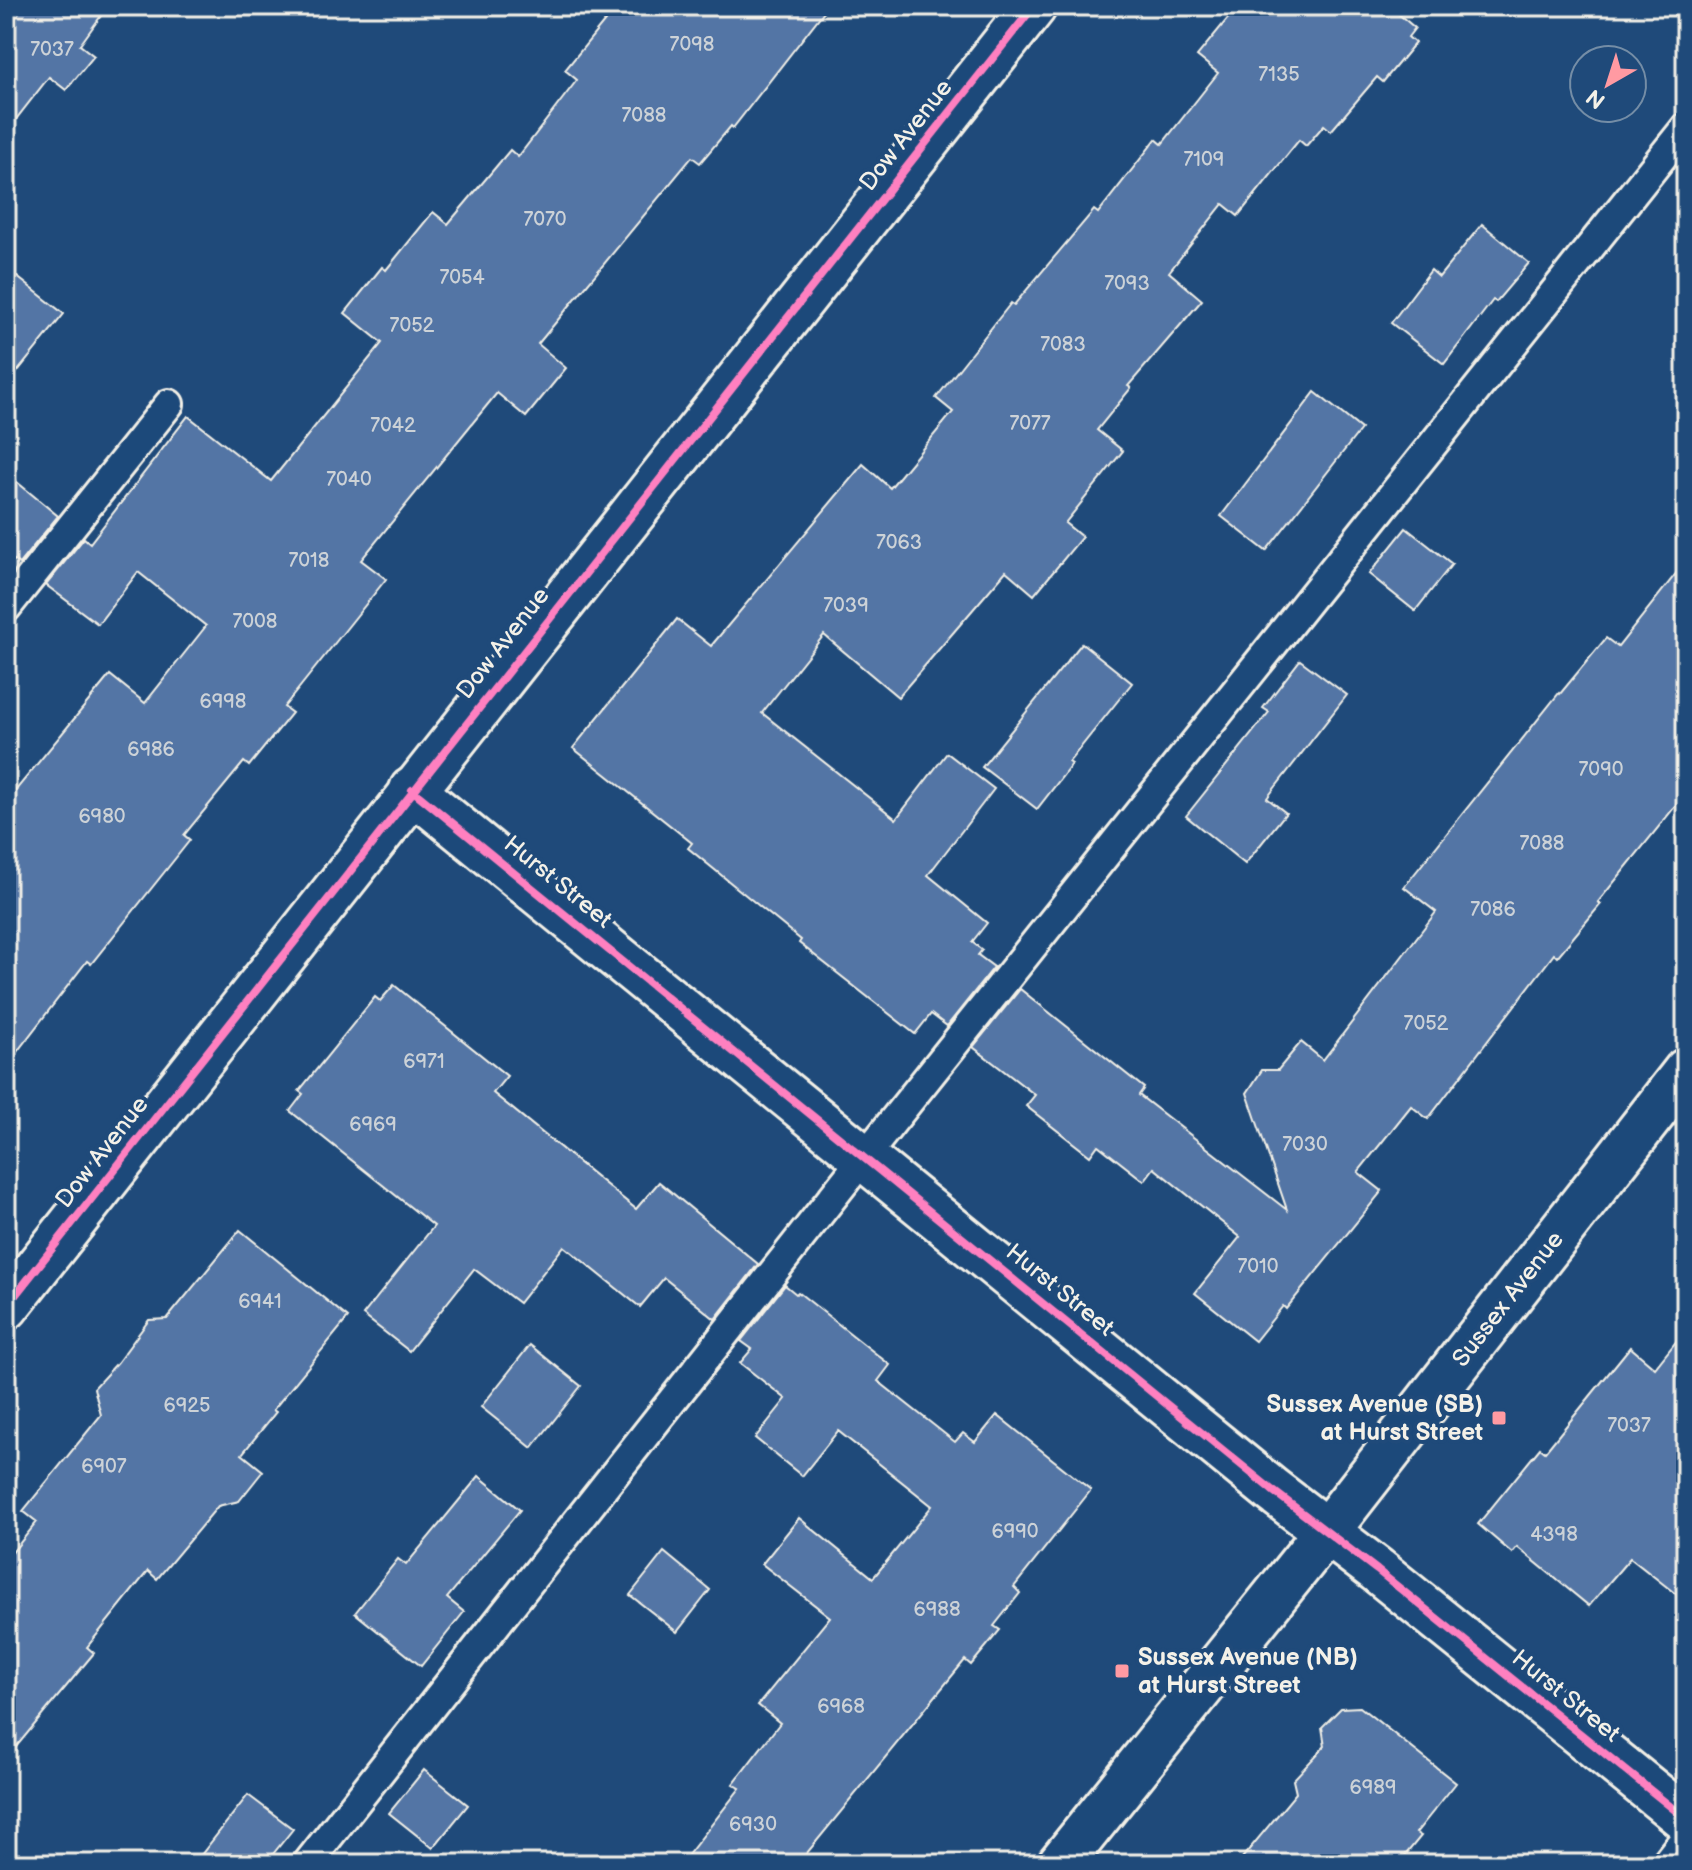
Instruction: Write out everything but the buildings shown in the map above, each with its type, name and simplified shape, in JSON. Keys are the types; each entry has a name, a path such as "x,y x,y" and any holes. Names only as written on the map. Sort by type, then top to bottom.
{"street":[{"name":"Dow Avenue","path":"6,1307 1034,6"},
{"name":"Hurst Street","path":"412,790 1249,1471 1686,1819"},
{"name":"Sussex Avenue","path":"1060,1864 1327,1531 1686,1071"}],"lane":[{"path":"307,1864 865,1156 1686,127"},
{"path":"6,608 169,404"},
{"path":"1665,1864 1686,1837"}],"cycle path":[{"path":"6,1307 1034,6"},
{"path":"412,790 1272,1490 1377,1570 1686,1819"}],"place":[{"name":"Sussex Avenue (SB) at Hurst Street","path":"1499,1418"},
{"name":"Sussex Avenue (NB) at Hurst Street","path":"1122,1671"}]}
